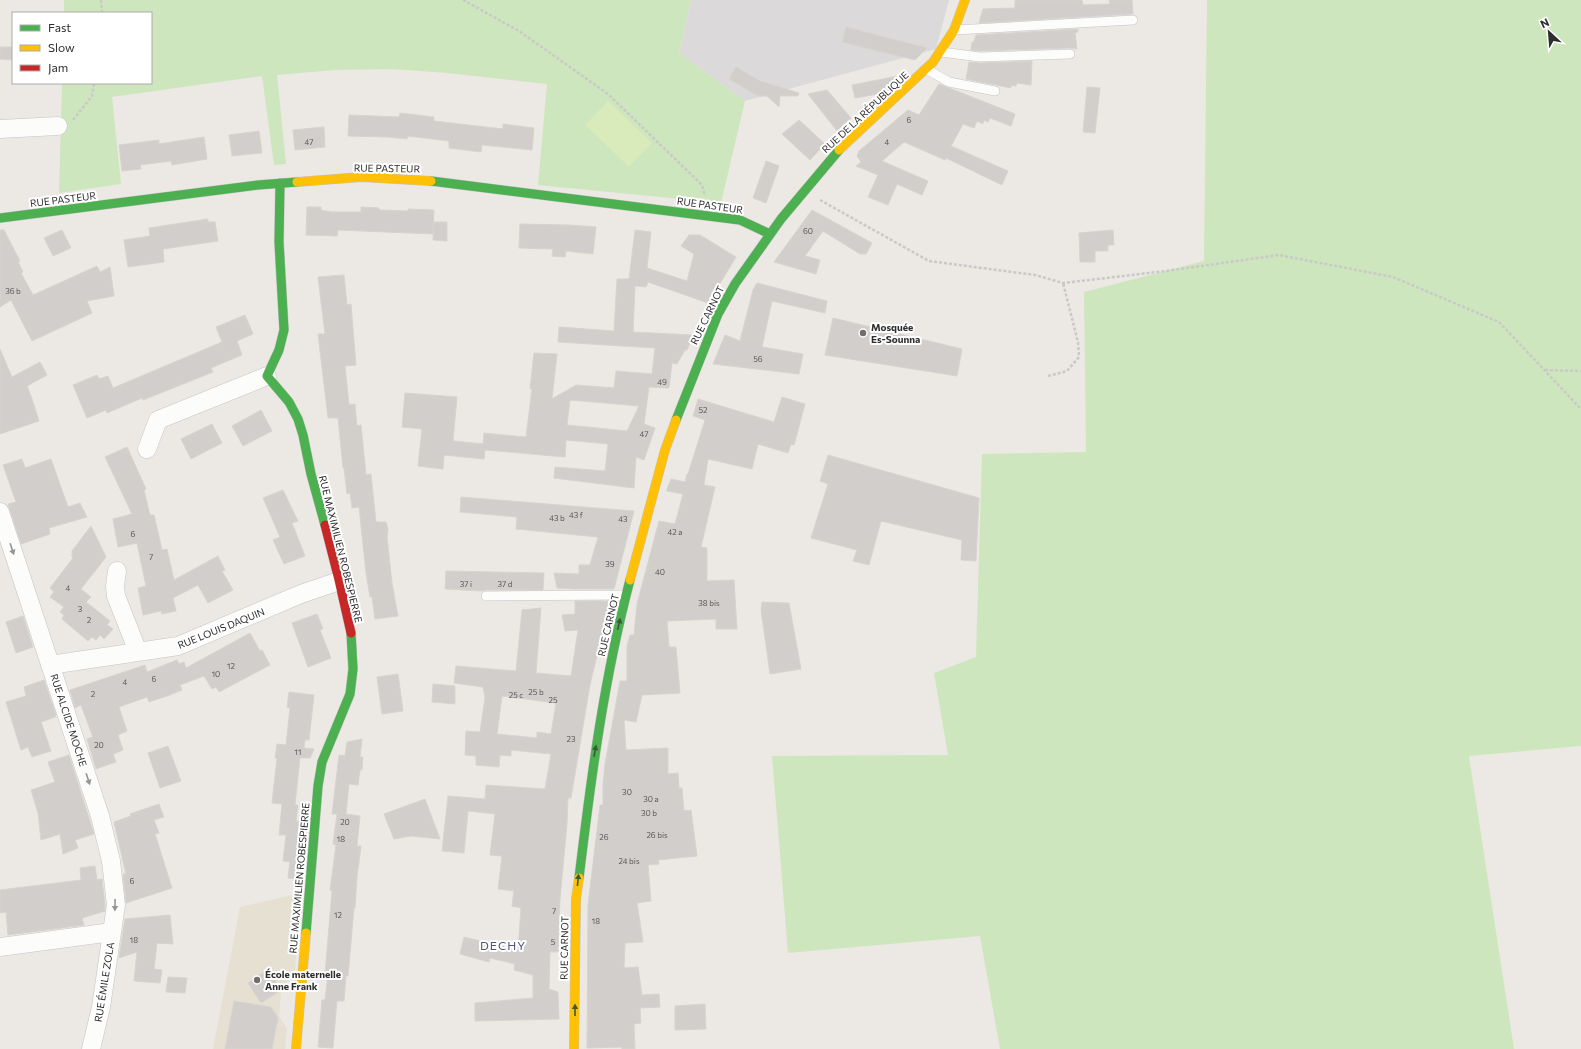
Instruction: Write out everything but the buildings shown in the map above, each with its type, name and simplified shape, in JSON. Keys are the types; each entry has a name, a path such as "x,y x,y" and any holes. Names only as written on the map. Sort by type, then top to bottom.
{"street":[{"name":"RUE DE LA RÉPUBLIQUE","path":"770,234 803,191 836,152 926,69 941,52 954,30 965,0"},
{"path":"0,128 58,126"},
{"name":"RUE PASTEUR","path":"0,218 280,183 361,177 416,179 740,220 770,234"},
{"path":"148,449 158,420 267,376 279,350 284,330 279,242 280,183"},
{"name":"RUE CARNOT","path":"574,1049 577,882 592,769 608,675 626,595 665,450 680,406 702,350 735,284 770,234"},
{"name":"RUE MAXIMILIEN ROBESPIERRE","path":"267,376 288,401 295,412 299,423 310,472 340,581 352,639 354,657 353,683 347,704 322,762 318,786 296,1049"},
{"name":"RUE ALCIDE MOCHE","path":"2,522 100,816 108,846 115,896 115,913 112,932"},
{"path":"117,571 115,586 116,596 138,652"},
{"name":"RUE LOUIS DAQUIN","path":"50,665 178,646 302,594 340,581"},
{"name":"RUE ÉMILE ZOLA","path":"0,947 112,932 101,1007 91,1049"}],"lane":[{"path":"954,30 1133,20"},
{"path":"941,52 980,57 1070,54"},
{"path":"926,69 949,82 995,91"},
{"path":"486,596 626,595"}],"path":[{"path":"100,0 102,12"},
{"path":"463,0 518,30 608,94 702,185 710,216"},
{"path":"58,126 71,121 92,96 94,84"},
{"path":"803,191 930,261 1035,275 1062,283 1166,271 1280,255 1393,277 1499,322 1581,409"},
{"path":"1048,376 1067,371 1079,357 1078,342 1062,283"},
{"path":"1545,370 1581,371"}],"shaded area":[{"path":"691,0 949,0 936,49 745,101 679,53"},
{"name":"École maternelle Anne Frank","path":"301,893 295,970 281,990 279,1016 287,1029 285,1049 213,1049 240,907"}],"green space":[{"path":"64,0 691,0 679,53 745,101 721,203 538,185 547,84 448,73 391,69 335,70 277,75 286,164 274,165 262,76 112,97 121,184 59,193 62,84 152,84 152,12 64,12"},
{"path":"1207,0 1581,0 1581,746 1469,756 1514,1049 1000,1049 980,936 788,953 772,756 948,755 934,673 976,657 982,454 1086,452 1084,292 1204,261"},
{"path":"608,101 652,143 629,167 585,125"}],"traffic: fast":[{"path":"676,420 718,314 735,284 781,219 839,150"},
{"path":"431,181 740,220 770,234"},
{"path":"0,218 258,185 297,182"},
{"path":"280,183 279,242 284,330 279,350 267,376 289,402 298,419 325,525"},
{"path":"579,878 599,728 613,654 630,580"},
{"path":"306,933 318,786 322,762 350,694 353,669 351,633"}],"traffic: slow":[{"path":"839,150 933,62 954,30 965,0"},
{"path":"297,182 361,177 431,181"},
{"path":"630,580 665,450 676,420"},
{"path":"574,1049 576,899 579,878"},
{"path":"296,1049 306,933"}],"traffic: jam":[{"path":"325,525 351,633"}],"place":[{"name":"Mosquée Es-Sounna","path":"863,333"},
{"name":"École maternelle Anne Frank","path":"257,980"}],"district":[{"name":"DECHY","path":"503,945"}]}
